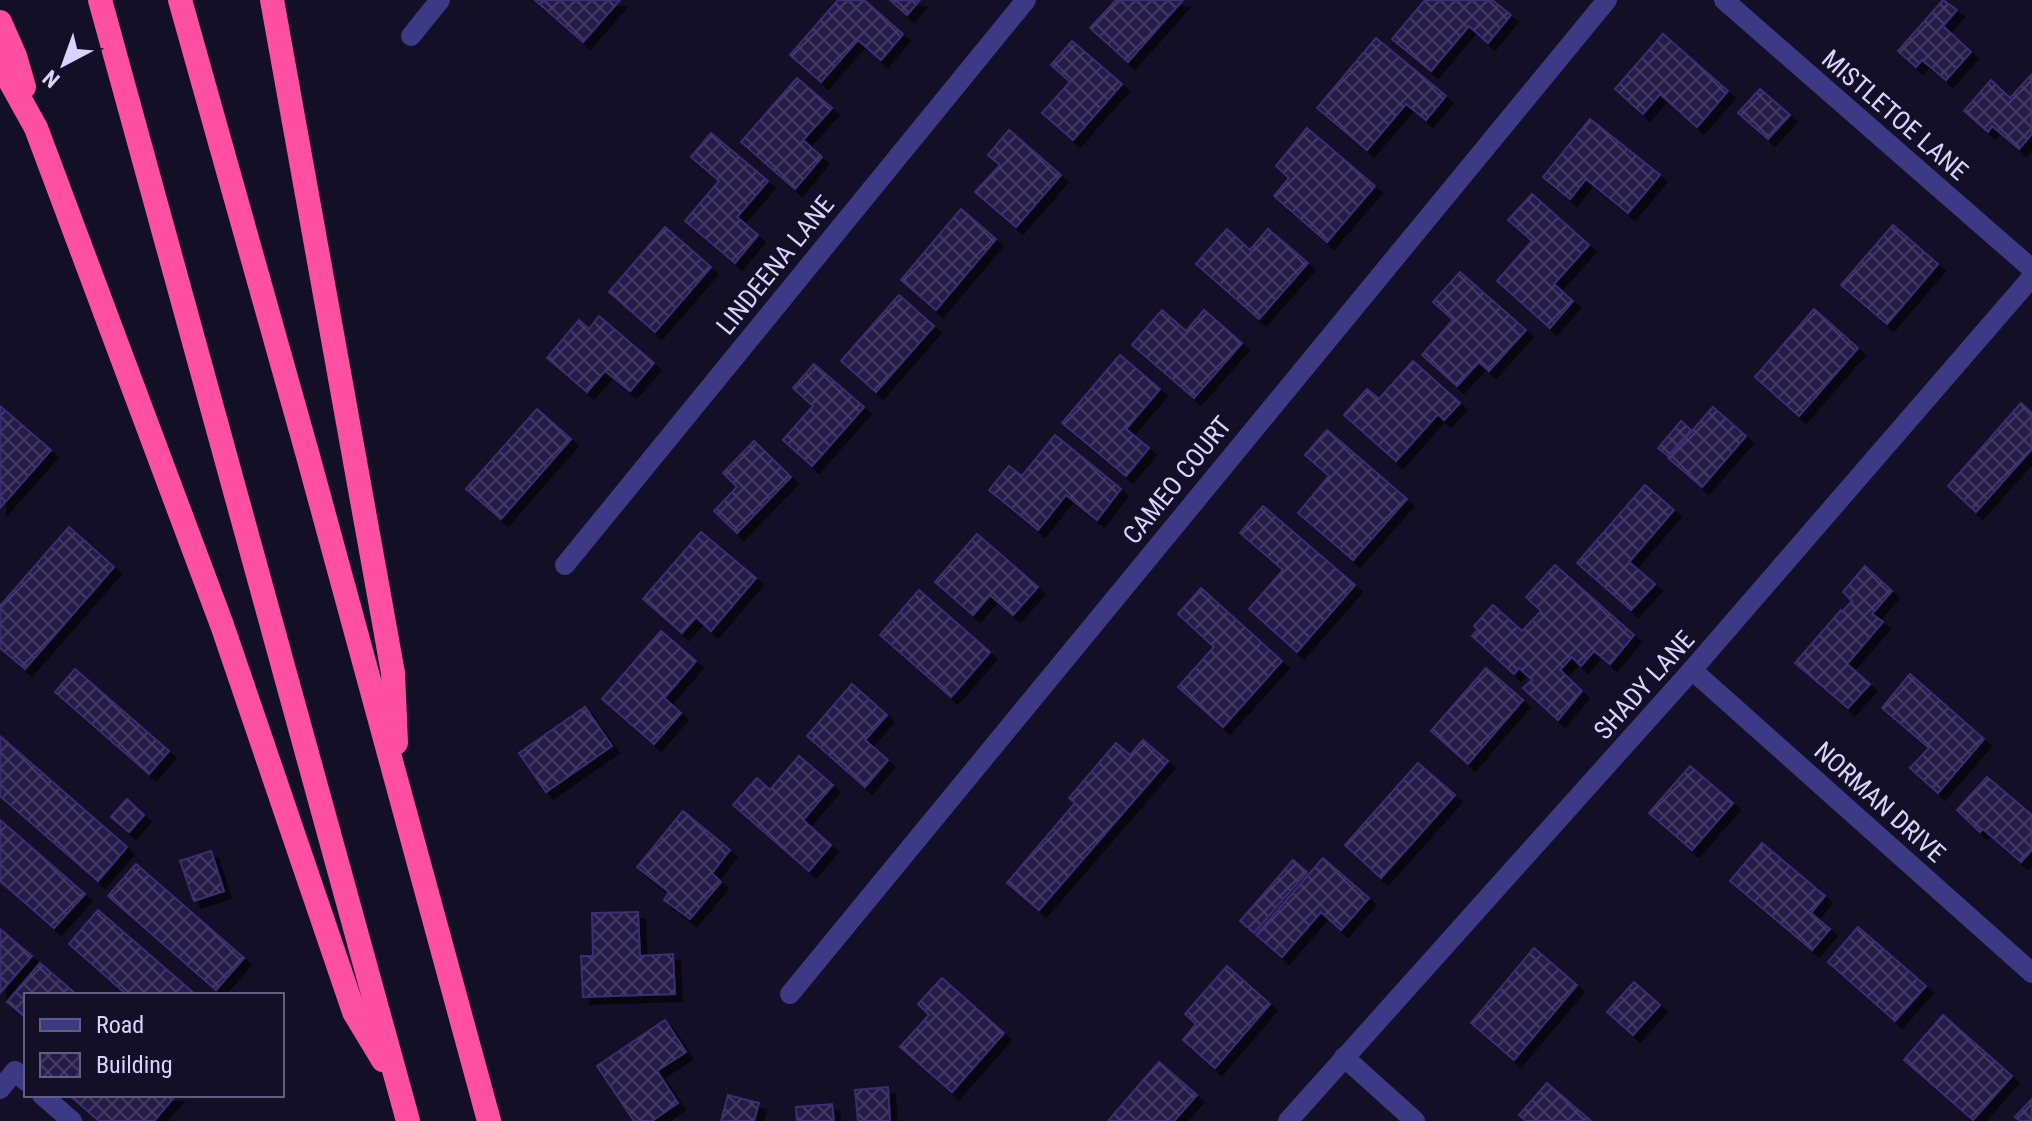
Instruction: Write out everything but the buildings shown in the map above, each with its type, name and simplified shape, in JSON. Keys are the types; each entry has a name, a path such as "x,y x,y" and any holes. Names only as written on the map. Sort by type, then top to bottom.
{"highway":[{"path":"100,0 408,1121"},
{"path":"180,0 489,1121"},
{"path":"272,0 393,673 398,789"},
{"path":"0,22 15,56 36,128 222,625 354,1012 397,1082"},
{"path":"0,63 36,128"}],"street":[{"path":"411,36 440,0"},
{"name":"LINDEENA LANE","path":"565,565 1026,0"},
{"name":"CAMEO COURT","path":"790,994 1607,0"},
{"name":"MISTLETOE LANE","path":"1724,0 2032,269"},
{"name":"SHADY LANE","path":"1288,1121 1692,670 2032,277"},
{"name":"NORMAN DRIVE","path":"1692,670 2032,973"},
{"path":"1344,1057 1415,1121"},
{"path":"0,1089 15,1071 24,1079"},
{"path":"44,1097 72,1121"}]}
